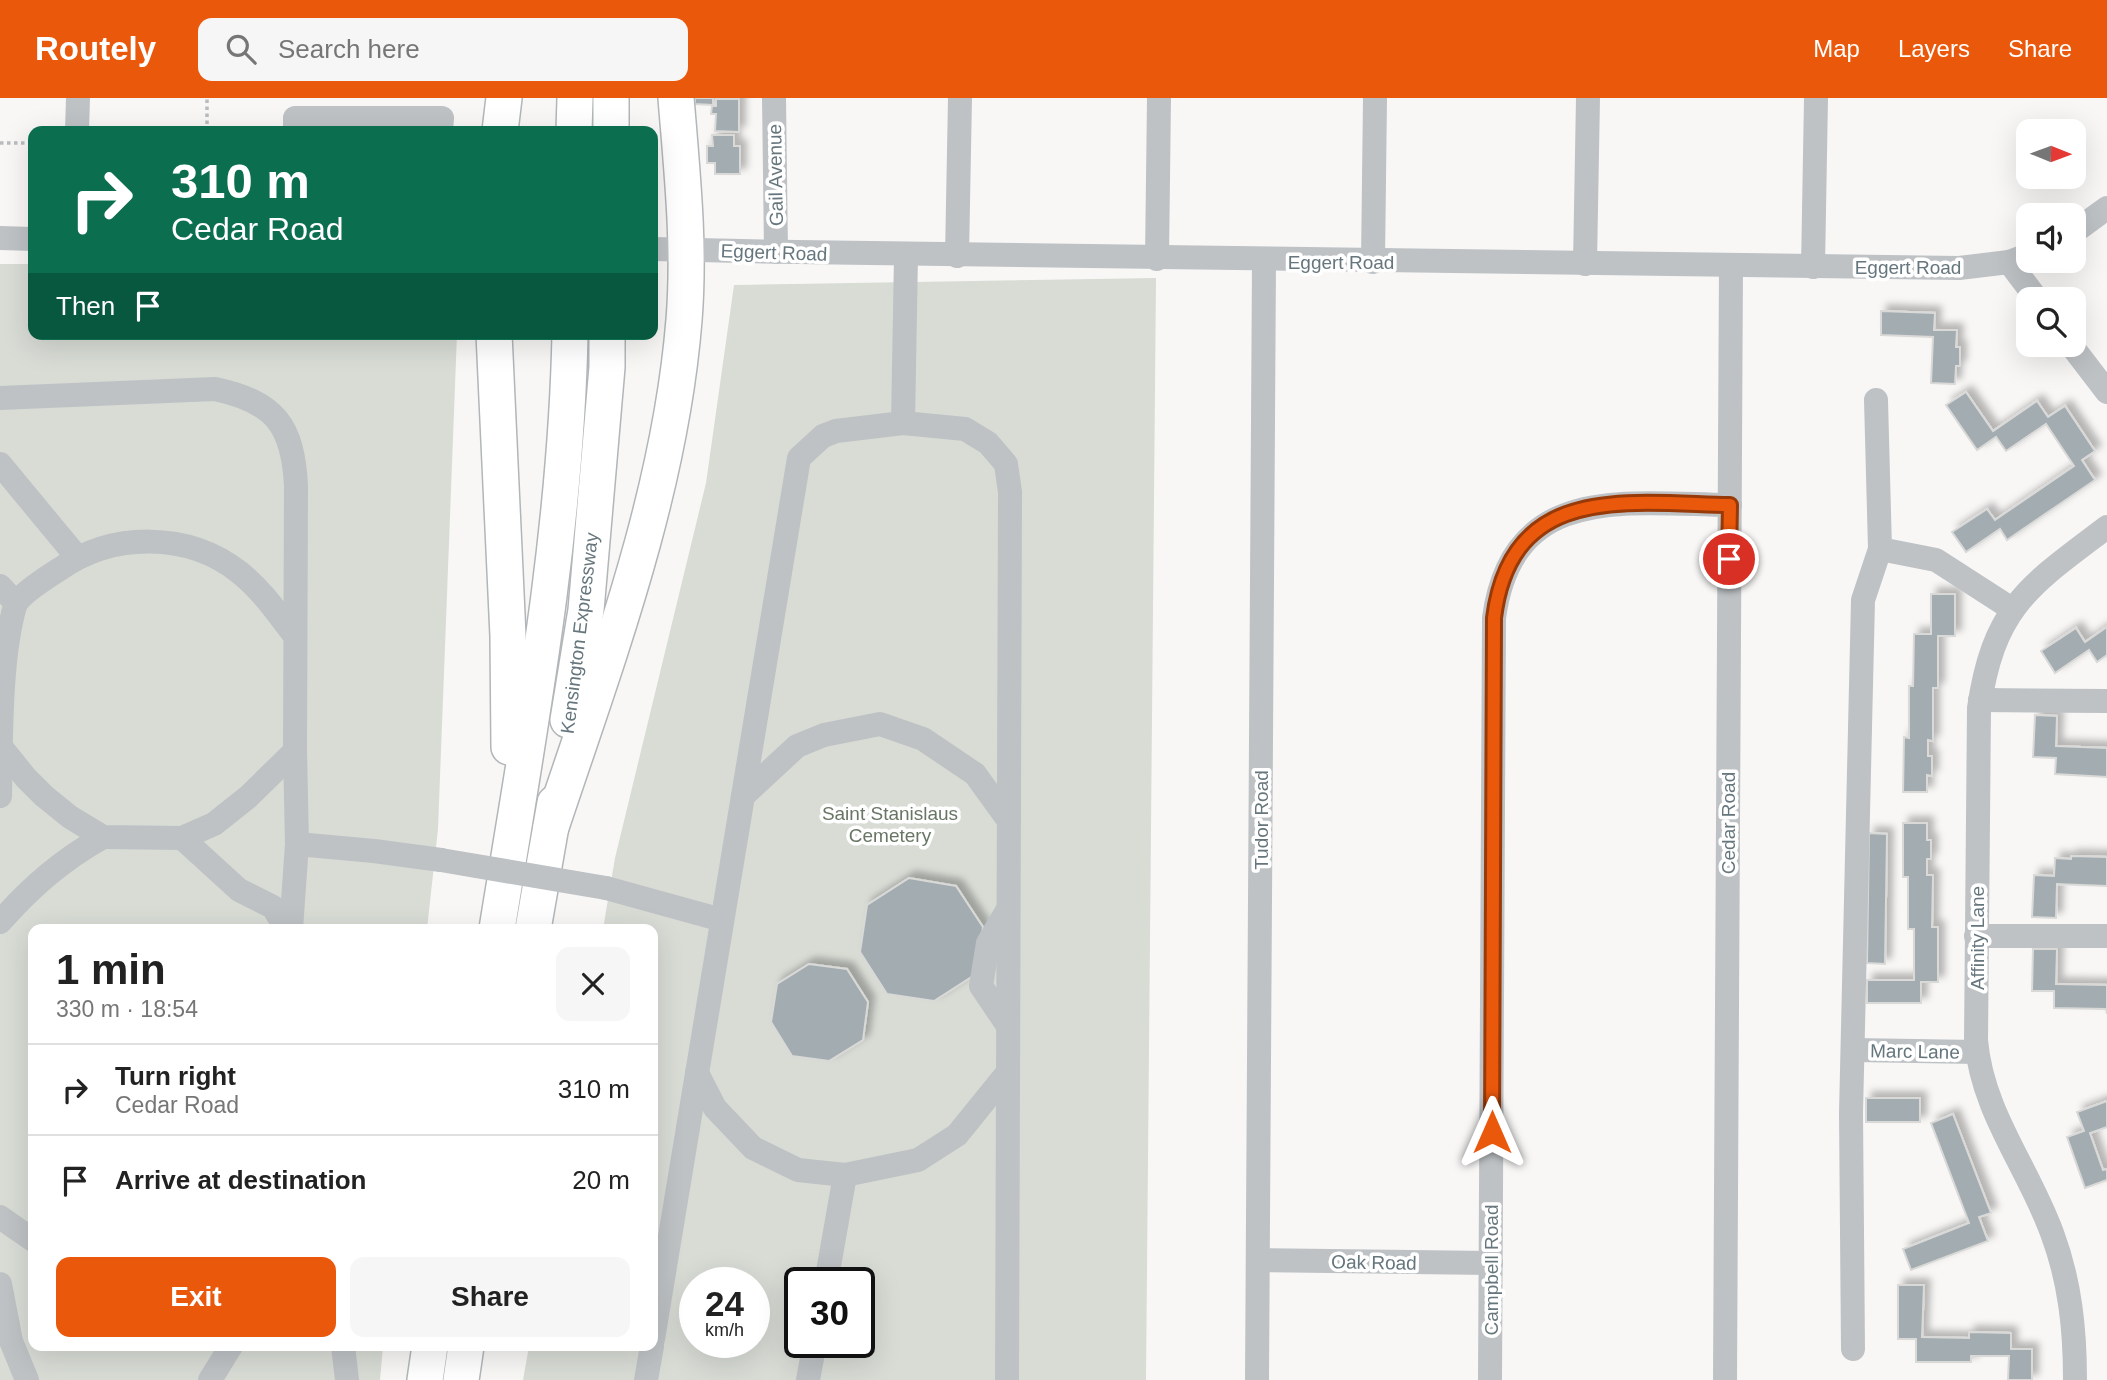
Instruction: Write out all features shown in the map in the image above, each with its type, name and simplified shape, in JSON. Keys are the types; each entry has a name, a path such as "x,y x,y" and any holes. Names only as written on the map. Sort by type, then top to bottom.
{"highway":[{"path":"501,126 504,98"},
{"path":"574,126 575,98"},
{"path":"611,98 611,126"},
{"path":"551,827 626,600 668,434 682,346 683,249 676,98"},
{"path":"494,340 508,636 510,851"},
{"name":"Kensington Expressway","path":"498,924 559,523 568,407 570,340"},
{"name":"Kensington Expressway","path":"534,924 586,610 607,340"},
{"path":"425,1380 429,1351"},
{"path":"461,1380 465,1351"}],"street":[{"path":"77,126 78,98"},
{"name":"Gail Avenue","path":"774,98 776,252"},
{"path":"957,256 960,98"},
{"path":"1157,259 1159,98"},
{"path":"1373,262 1375,98"},
{"path":"1585,264 1588,98"},
{"path":"1813,267 1815,98"},
{"path":"295,126 295,118 442,118 441,126"},
{"path":"2086,223 2107,208"},
{"path":"0,238 28,239"},
{"name":"Eggert Road","path":"658,249 906,256 1813,267 1959,268 2016,258"},
{"path":"903,423 906,256"},
{"name":"Tudor Road","path":"1257,1380 1264,261"},
{"name":"Cedar Road","path":"1725,1380 1731,265"},
{"path":"2080,357 2107,392"},
{"path":"0,398 215,388 245,395 268,410 286,432 295,456 297,844 289,924"},
{"path":"1853,1349 1851,1113 1863,600 1880,549 1877,400"},
{"path":"658,1309 799,458 823,436 836,431 903,423 965,429 988,443 1006,464 1010,492 1008,909 988,943 981,986 1008,1026 1007,1380"},
{"path":"0,464 77,557"},
{"name":"Campbell Road","path":"1490,1380 1494,618 1502,578 1513,557 1541,527 1580,508 1620,504 1730,505"},
{"name":"Affinity Lane","path":"2075,1380 2075,1336 2071,1300 2063,1266 2047,1221 1987,1095 1977,1052 1980,699 1990,652 2012,609 2028,589 2107,527"},
{"path":"0,796 8,595 77,557 110,547 153,540 209,554 238,571 260,591 295,636"},
{"path":"1880,549 1936,560 2012,609"},
{"path":"1980,699 2107,701"},
{"path":"743,796 797,746 824,735 880,724 923,739 975,775 1009,821"},
{"path":"1,747 44,796 70,817 103,837 182,838 214,824 248,797 295,751"},
{"path":"0,922 41,878 103,837"},
{"path":"182,838 239,890 273,907 285,924"},
{"path":"297,844 441,860 607,888 722,920"},
{"path":"1976,936 2107,936"},
{"name":"Marc Lane","path":"1854,1050 1977,1052"},
{"path":"697,1073 715,1108 753,1148 798,1170 845,1175 918,1160 947,1142 957,1135 1008,1072"},
{"path":"829,1267 845,1175"},
{"path":"0,1220 28,1237"},
{"name":"Oak Road","path":"1258,1260 1491,1263"},
{"path":"0,1284 11,1341 27,1380"},
{"path":"210,1380 227,1351"},
{"path":"344,1351 347,1380"},
{"path":"646,1380 651,1351"},
{"path":"808,1380 812,1358"}],"path":[{"path":"206,126 207,98"},
{"path":"0,143 28,144"}],"green space":[{"path":"0,264 28,264 28,340 457,340 438,829 428,924 28,924 28,1351 383,1351 380,1380 0,1380"},
{"name":"Saint Stanislaus Cemetery","path":"1156,278 1146,1380 523,1380 528,1351 658,1351 658,924 604,924 615,858 706,483 734,285"}],"building":[{"path":"695,98 713,98 713,105 695,104"},
{"path":"716,99 739,99 739,132 715,131 716,114 711,114 712,106 716,106"},
{"path":"712,135 734,135 734,146 740,146 740,174 715,174 715,163 707,163 707,146 713,146"},
{"path":"1881,311 1935,313 1934,330 1957,330 1956,347 1960,347 1960,366 1956,366 1955,384 1931,383 1933,337 1881,335"},
{"path":"1966,392 1993,431 2037,401 2048,417 2065,406 2095,451 2082,460 2095,480 2007,540 2000,529 1966,552 1952,532 1987,509 1995,520 2074,466 2046,424 2006,451 1996,437 1977,450 1946,405"},
{"path":"1931,594 1955,594 1955,636 1938,636 1938,688 1933,688 1933,741 1928,740 1928,756 1932,756 1932,776 1927,775 1927,792 1903,792 1904,737 1909,738 1909,686 1913,686 1914,634 1931,634"},
{"path":"2107,627 2107,655 2097,662 2089,650 2055,673 2041,651 2076,628 2085,642"},
{"path":"2035,715 2057,716 2056,746 2107,748 2107,777 2055,774 2056,758 2033,757"},
{"path":"1903,823 1927,823 1927,840 1931,840 1931,859 1927,859 1927,875 1933,875 1932,927 1938,927 1938,982 1921,982 1921,1003 1867,1003 1867,980 1914,980 1914,929 1908,929 1908,877 1903,877"},
{"path":"1869,833 1887,834 1885,964 1867,963"},
{"path":"2071,856 2107,857 2107,886 2057,884 2056,918 2032,917 2034,875 2054,876 2055,858 2071,859"},
{"path":"909,878 956,886 983,927 976,974 934,1001 887,994 860,952 867,905"},
{"path":"2033,949 2057,949 2056,984 2107,985 2107,1014 2106,1009 2054,1008 2054,991 2032,991"},
{"path":"809,964 847,969 868,1002 863,1040 829,1061 792,1056 771,1022 777,984"},
{"path":"1866,1098 1920,1098 1920,1122 1866,1122"},
{"path":"2107,1101 2107,1127 2090,1133 2103,1170 2107,1169 2107,1180 2085,1188 2067,1137 2084,1131 2077,1112"},
{"path":"1953,1114 1991,1213 1979,1217 1988,1241 1911,1270 1903,1249 1969,1223 1931,1123"},
{"path":"1898,1285 1924,1285 1922,1337 1969,1338 1969,1332 2011,1333 2011,1349 2032,1349 2032,1380 2008,1380 2009,1356 1971,1356 1971,1362 1916,1362 1916,1339 1898,1339"}],"route":[{"path":"1492,1132 1494,618 1502,578 1513,557 1541,527 1561,515 1588,506 1730,505 1729,559"}]}
